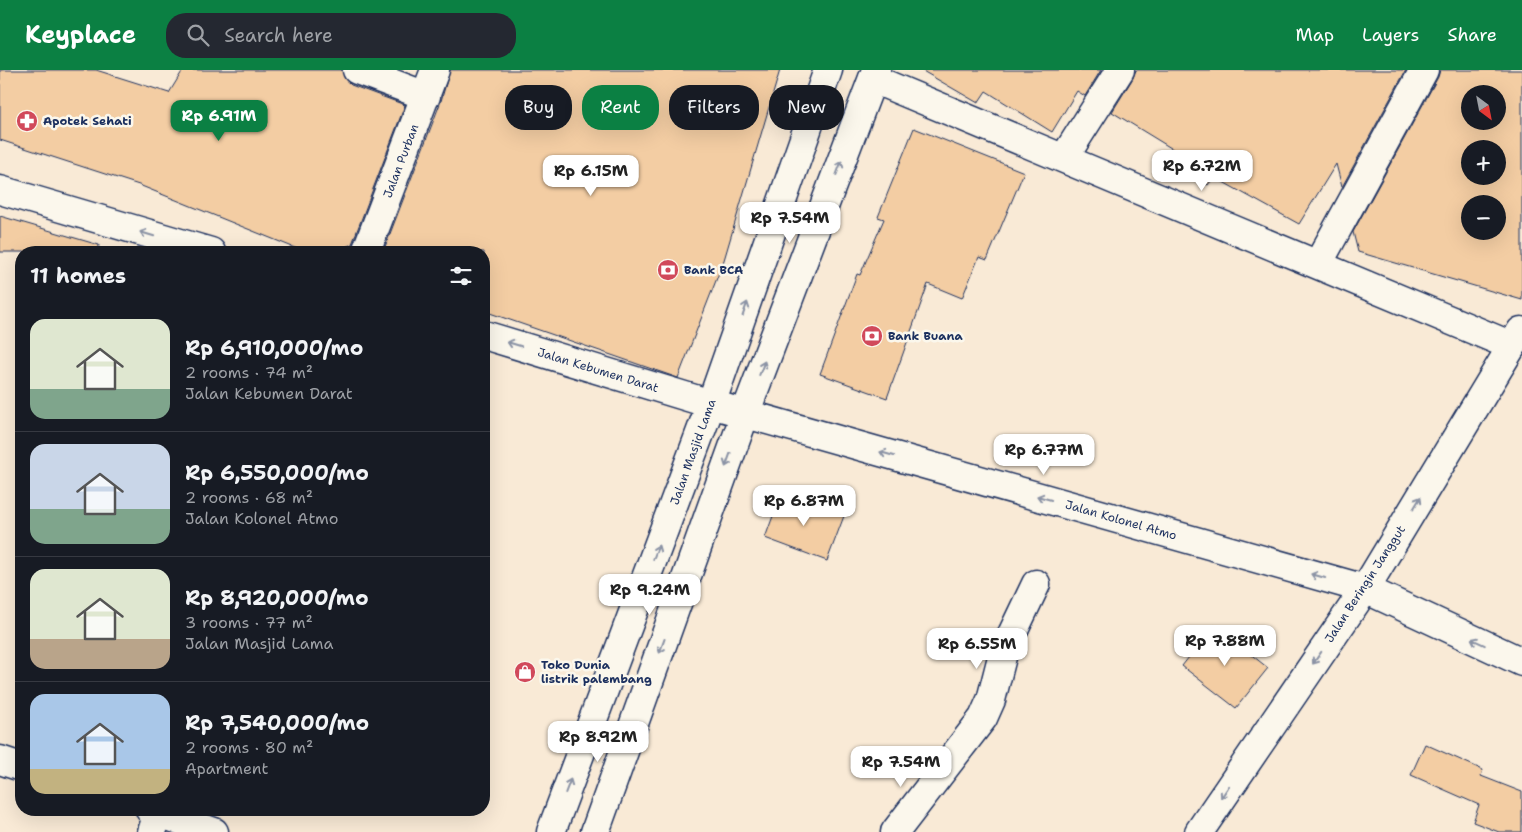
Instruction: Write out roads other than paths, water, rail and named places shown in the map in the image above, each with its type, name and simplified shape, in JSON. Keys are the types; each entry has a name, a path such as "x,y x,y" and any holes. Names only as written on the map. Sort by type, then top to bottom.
{"street":[{"path":"357,70 426,96"},
{"name":"Jalan Purban","path":"368,246 435,70"},
{"name":"Jalan Masjid Lama","path":"551,832 711,404 828,70"},
{"path":"1064,158 1120,70"},
{"path":"1318,264 1424,70"},
{"path":"595,832 745,414 874,75 1064,158 1318,264 1517,338"},
{"path":"0,190 190,246"},
{"name":"Jalan Kebumen Darat","path":"490,337 711,404"},
{"name":"Jalan Beringin Janggut","path":"1199,832 1365,589 1517,338"},
{"name":"Jalan Kolonel Atmo","path":"711,404 1365,589 1522,662"},
{"path":"895,832 983,718 991,700 1008,640 1036,584"},
{"path":"638,601 675,609"},
{"path":"587,736 624,751"},
{"path":"0,760 15,765"},
{"path":"153,818 214,832"}],"place":[{"name":"Apotek Sehati","path":"27,121"},
{"name":"Bank BCA","path":"668,270"},
{"name":"Bank Buana","path":"872,336"},
{"name":"Toko Dunia listrik palembang","path":"525,672"}]}
